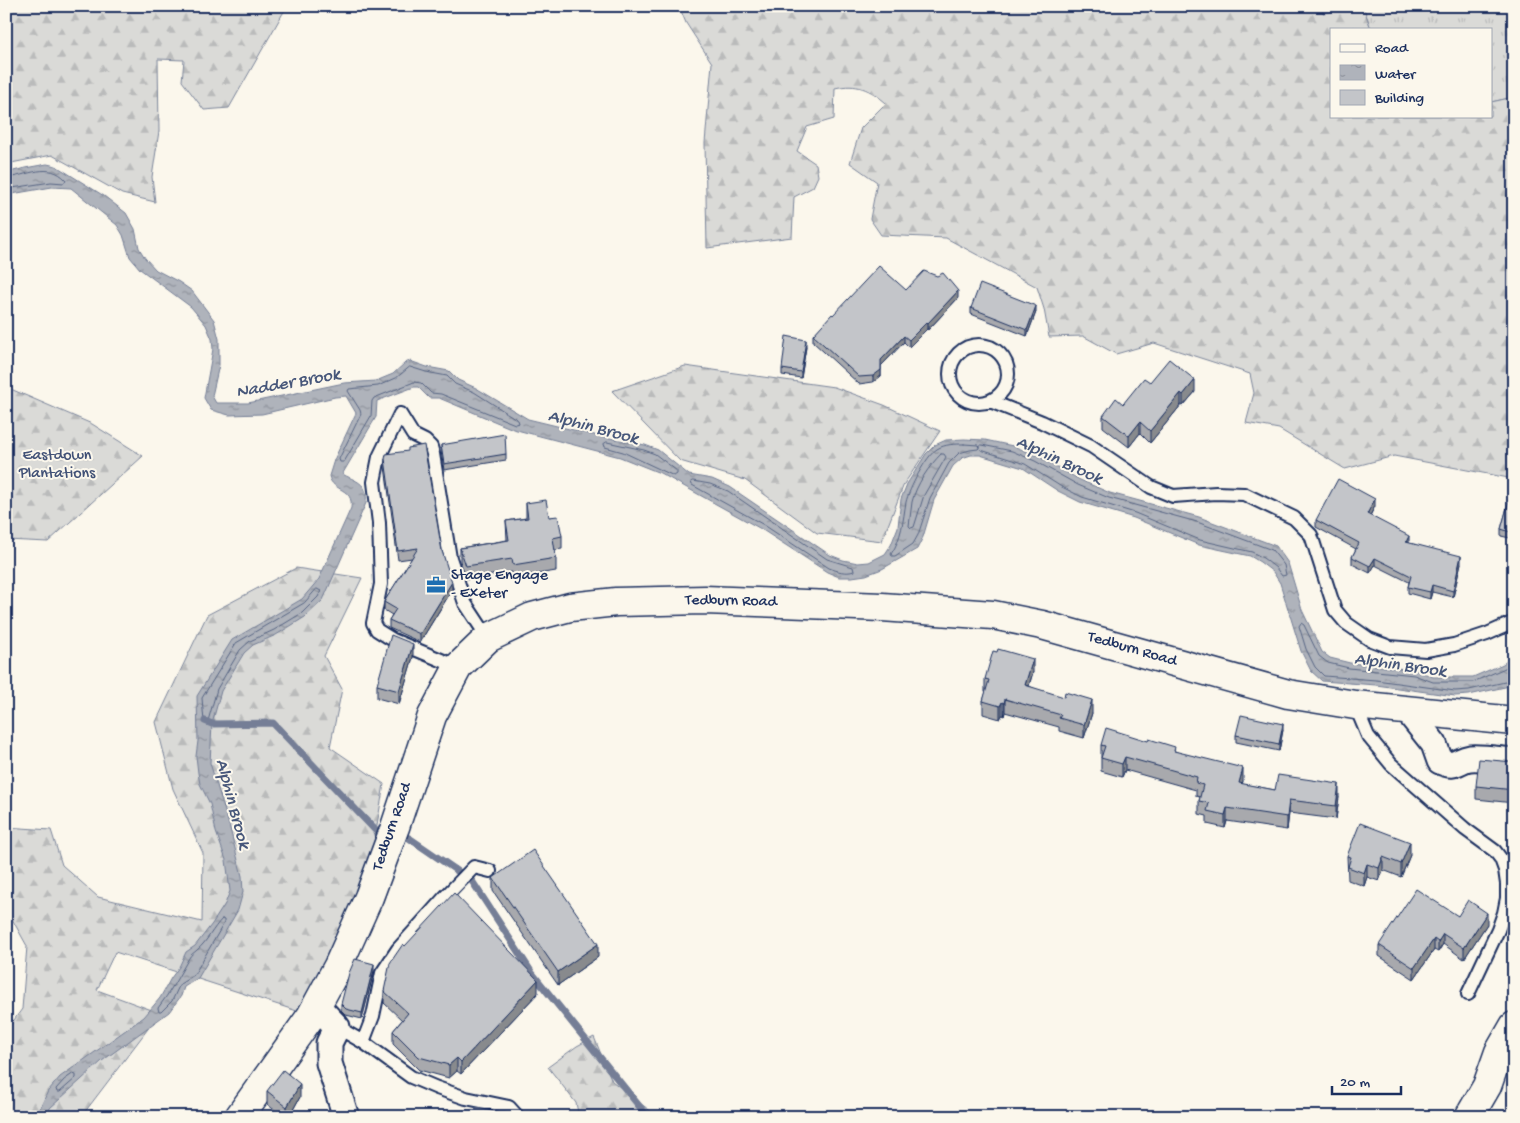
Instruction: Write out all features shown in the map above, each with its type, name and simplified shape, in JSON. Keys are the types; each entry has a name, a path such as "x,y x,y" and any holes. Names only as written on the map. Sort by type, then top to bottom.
{"street":[{"name":"Tedburn Road","path":"239,1117 317,1006 338,966 369,897 432,716 458,667 488,638 532,618 551,612 570,607 616,602 705,600 882,607 993,615 1042,625 1288,694 1355,705 1514,721"},
{"path":"1407,710 1434,744 1440,761 1446,764 1456,764 1469,758 1514,761"},
{"path":"317,1006 337,1027 328,1044 329,1063 346,1117"},
{"path":"1470,1117 1487,1086 1499,1052 1514,1026"}],"lane":[{"path":"990,400 1001,393 1006,384 1007,366 1003,357 996,350 987,346 969,347 960,352 954,359 950,378 953,387 966,400 976,403 990,400 1042,422 1091,446 1151,487 1172,496 1216,493 1244,494 1294,518 1311,535 1335,610 1346,623 1369,640 1390,647 1426,650 1454,645 1487,634 1514,622"},
{"path":"458,667 393,640 377,630 373,623 381,584 379,523 374,482 378,458 400,414 413,435 425,441 433,454 450,558 465,603 488,638"},
{"path":"1355,705 1368,736 1392,764 1465,829 1495,851 1501,859 1507,884 1504,913 1468,994"},
{"path":"363,1042 373,1016 382,973 398,949 474,867 490,871"},
{"path":"337,1027 363,1042 411,1077 466,1098 509,1107 518,1117"}],"green space":[{"path":"6,6 287,6 229,108 204,110 182,81 184,60 158,59 159,131 152,177 155,202 122,194 52,155 6,164"},
{"path":"679,6 1322,6 1323,13 1363,6 1371,28 1330,28 1330,118 1492,118 1492,102 1514,97 1514,479 1394,456 1345,469 1279,429 1246,423 1254,393 1250,374 1154,343 1116,354 1083,336 1049,337 1044,309 1037,287 946,238 881,235 870,219 877,182 850,163 861,128 886,103 863,88 850,86 835,88 834,119 807,127 797,151 816,164 818,176 813,187 794,197 792,237 707,248 705,143 712,63 686,23"},
{"path":"1363,6 1514,6 1514,97 1492,102 1492,28 1371,28"},
{"path":"685,366 834,387 884,405 940,431 904,484 882,541 817,533 745,480 680,461 612,391"},
{"name":"Eastdown Plantations","path":"6,387 92,424 143,456 48,542 6,540"},
{"path":"296,568 362,578 324,656 342,689 330,747 384,784 369,872 332,967 297,1011 115,952 97,990 160,1013 81,1117 6,1117 6,1031 22,1009 27,946 6,908 6,827 51,830 62,865 98,897 202,922 203,853 173,789 156,722 207,615"},
{"path":"594,1037 612,1081 658,1117 579,1117 576,1103 548,1067 577,1046"}],"water":[{"path":"47,164 56,166 104,196 126,213 135,229 139,248 145,258 156,270 192,291 214,320 219,339 219,365 212,396 216,403 248,403 344,383 376,381 393,374 410,361 427,367 449,371 458,380 476,388 528,419 645,445 658,450 689,475 712,479 730,487 830,555 858,563 869,562 885,554 891,545 898,527 901,499 907,484 926,454 935,445 946,440 964,439 985,440 1013,446 1038,456 1080,480 1110,493 1199,517 1276,546 1288,563 1302,610 1322,652 1330,658 1350,663 1416,670 1433,677 1473,677 1503,664 1514,655 1514,685 1469,695 1455,696 1376,685 1322,681 1311,671 1301,651 1280,583 1273,572 1260,562 1250,556 1199,545 1134,518 1080,502 1058,491 1023,468 980,455 962,458 953,466 934,500 923,537 917,549 882,569 866,575 839,577 827,572 761,529 660,473 620,457 513,429 439,398 429,398 418,387 414,387 377,401 376,417 343,473 361,484 366,492 366,503 323,600 305,617 276,635 253,645 244,653 221,691 212,724 210,763 228,821 242,876 243,892 238,910 198,978 184,987 181,996 169,1012 102,1061 50,1108 47,1117 36,1117 48,1091 60,1077 144,1017 160,998 186,952 195,946 225,904 230,891 226,860 216,832 210,804 200,784 198,773 196,756 198,741 197,696 232,640 302,599 319,579 351,508 349,496 334,485 329,476 334,460 356,413 346,396 262,414 229,415 211,410 204,398 213,349 212,339 206,325 191,307 140,269 130,257 123,235 117,225 71,188 52,187 6,195 6,173"}],"building":[{"path":"879,266 906,290 924,271 937,276 943,273 958,291 909,340 904,336 881,360 881,370 873,376 859,377 813,335"},
{"path":"980,284 1036,306 1027,330 971,308"},
{"path":"786,336 806,340 801,372 782,369"},
{"path":"1169,359 1195,380 1183,395 1181,393 1150,431 1140,422 1129,436 1103,416 1116,398 1123,404 1144,378 1150,382"},
{"path":"505,434 506,454 444,464 441,445"},
{"path":"424,445 442,551 452,582 420,634 389,620 396,609 384,602 418,548 398,551 385,459 386,454 408,451 408,448"},
{"path":"1338,479 1375,499 1367,514 1409,536 1406,542 1461,556 1453,591 1432,585 1430,592 1408,587 1411,576 1375,558 1370,566 1352,557 1359,543 1316,520"},
{"path":"1514,483 1514,533 1501,529"},
{"path":"546,500 549,517 558,516 562,536 553,538 556,558 513,565 512,559 466,566 460,548 509,540 506,521 528,518 526,503"},
{"path":"391,635 413,644 399,691 377,685"},
{"path":"998,649 1033,659 1025,685 1064,697 1065,692 1092,700 1084,725 1059,718 1061,715 1005,699 1004,703 1002,702 1000,706 983,701 989,680 985,679 993,651 997,652"},
{"path":"1241,715 1283,724 1279,744 1236,735"},
{"path":"1106,728 1175,747 1174,751 1243,768 1239,783 1275,790 1278,775 1339,784 1336,806 1289,800 1287,817 1227,808 1225,815 1207,811 1209,803 1199,801 1203,785 1196,783 1197,777 1125,757 1122,764 1101,758 1105,746 1101,745"},
{"path":"1479,759 1514,762 1514,790 1476,786"},
{"path":"1360,823 1410,842 1401,864 1383,857 1379,868 1367,864 1364,873 1348,867 1351,857 1347,856"},
{"path":"533,850 598,944 558,972 493,878"},
{"path":"1416,889 1458,916 1468,900 1487,913 1464,948 1443,934 1438,942 1434,939 1414,968 1379,945"},
{"path":"454,893 538,980 461,1062 457,1058 449,1065 419,1057 393,1031 408,1013 384,991 390,963 403,944 405,946"},
{"path":"355,959 374,964 362,1013 346,1009 341,1004 349,973"},
{"path":"283,1070 300,1084 287,1107 267,1091"},
{"path":"440,1113 441,1117 433,1117"}],"waterway":[{"path":"205,721 212,724 273,723 377,832"},
{"path":"409,838 472,881 532,973 648,1117"}],"place":[{"name":"Stage Engage - Exeter","path":"436,585"}],"water label":[{"name":"Nadder Brook","path":"288,384"},
{"name":"Alphin Brook","path":"593,428"},
{"name":"Alphin Brook","path":"1059,461"},
{"name":"Alphin Brook","path":"1400,666"},
{"name":"Alphin Brook","path":"232,804"}]}
